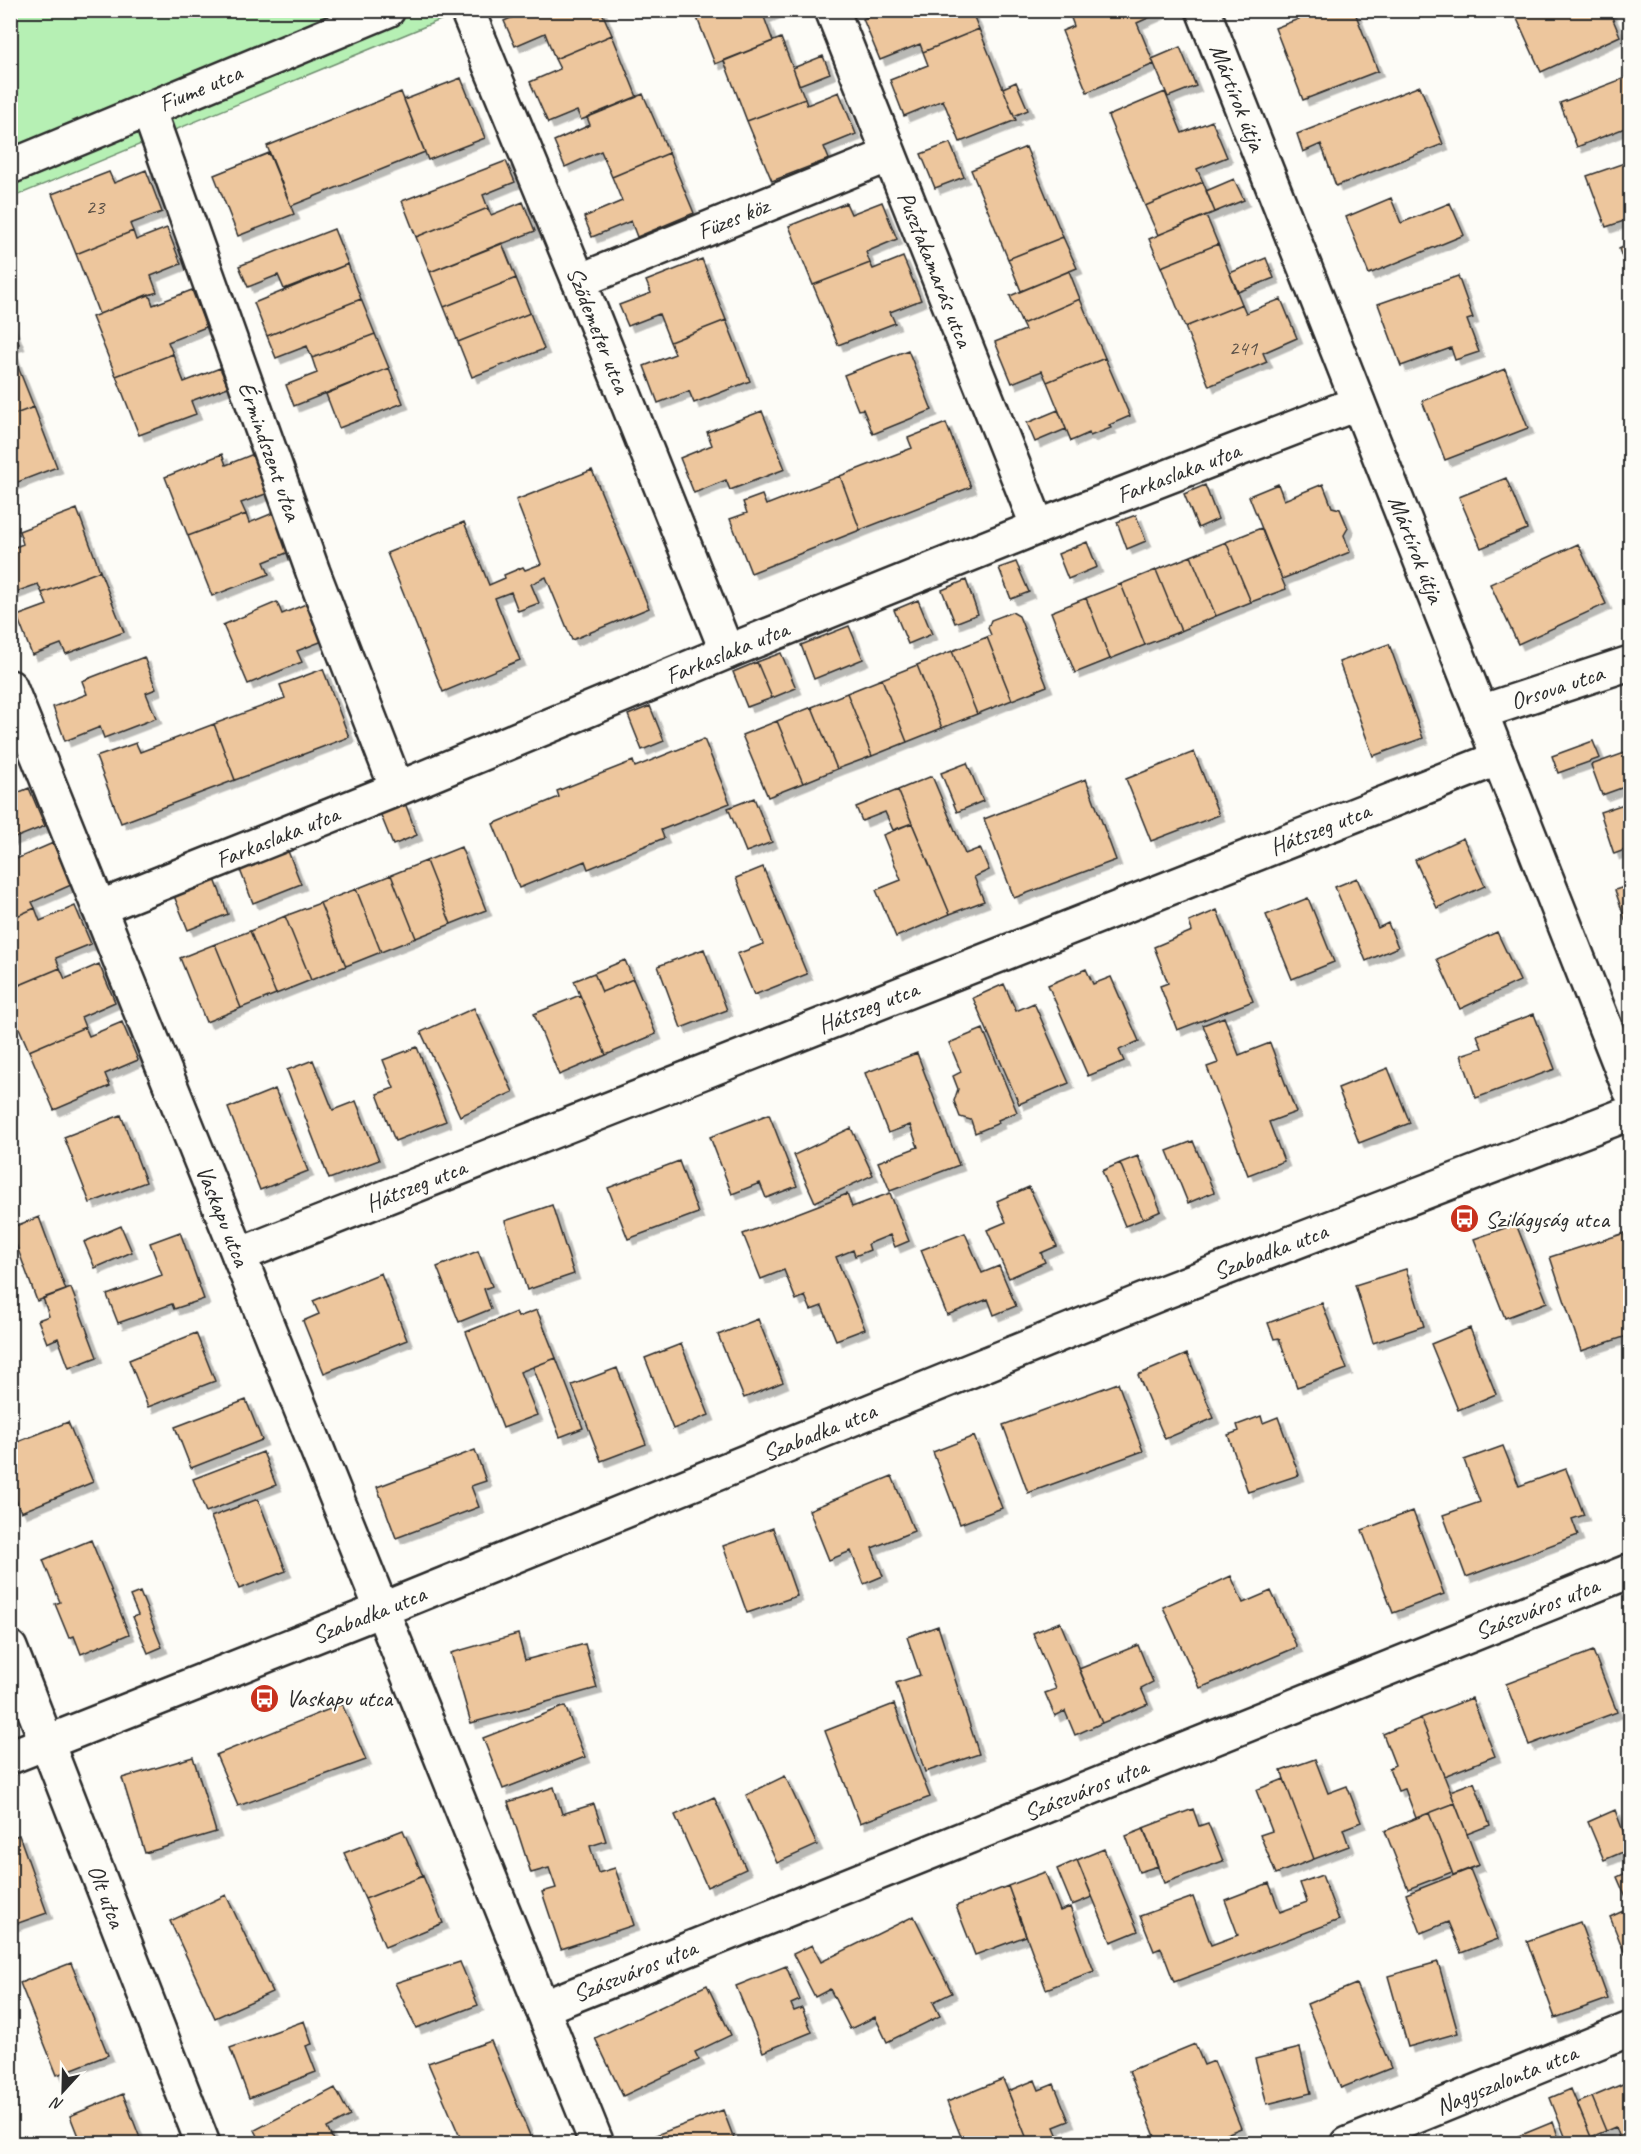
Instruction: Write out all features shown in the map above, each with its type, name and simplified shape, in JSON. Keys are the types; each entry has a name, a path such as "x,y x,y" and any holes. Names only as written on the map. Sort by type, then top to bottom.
{"street":[{"name":"Fiume utca","path":"10,167 388,10"},
{"name":"Sződemeter utca","path":"466,10 579,281 727,652"},
{"name":"Pusztakamarás utca","path":"832,10 1038,527"},
{"name":"Mártírok útja","path":"1203,10 1630,1090"},
{"name":"Érmindszent utca","path":"148,109 314,572 397,789"},
{"name":"Füzes köz","path":"579,281 889,155"},
{"name":"Farkaslaka utca","path":"99,908 1038,527 1358,403"},
{"name":"Orsova utca","path":"1481,712 1630,663"},
{"name":"Vaskapu utca","path":"10,687 597,2144"},
{"name":"Hátszeg utca","path":"239,1255 1499,758"},
{"name":"Szabadka utca","path":"10,1757 381,1610 1159,1294 1630,1113"},
{"name":"Szászváros utca","path":"542,2008 1630,1571"},
{"name":"Olt utca","path":"10,1648 203,2144"},
{"name":"Nagyszalonta utca","path":"1348,2144 1630,2029"}],"green space":[{"path":"11,11 462,11 11,198"}],"building":[{"path":"529,10 601,10 612,35 555,59 545,33 515,46 504,21"},
{"path":"694,10 781,10 764,17 773,41 715,64"},
{"path":"884,10 971,10 979,29 923,52 920,44 880,60 863,19"},
{"path":"1068,10 1166,10 1137,23 1154,64 1087,92 1062,31 1074,26"},
{"path":"1322,10 1354,10 1378,71 1303,100 1275,28"},
{"path":"1513,10 1609,10 1620,36 1541,72"},
{"path":"979,29 1016,120 960,142 943,100 904,116 890,80 928,65 923,52"},
{"path":"612,35 637,97 581,120 577,111 548,123 530,82 560,69 555,59"},
{"path":"781,38 805,99 747,121 724,61"},
{"path":"1180,47 1196,86 1168,97 1152,59"},
{"path":"823,56 830,73 799,85 793,68"},
{"path":"1630,76 1630,126 1577,147 1560,103"},
{"path":"461,78 485,138 428,160 404,100"},
{"path":"1016,82 1028,110 1014,116 1003,88"},
{"path":"1420,86 1443,144 1336,186 1321,144 1303,152 1297,134"},
{"path":"401,92 425,152 291,206 267,146"},
{"path":"839,92 856,134 824,147 829,159 772,181 747,121 805,99 807,105"},
{"path":"1165,92 1182,133 1212,121 1227,157 1197,169 1203,182 1145,206 1108,116"},
{"path":"643,94 669,153 612,177 601,151 565,167 554,141 590,125 587,117"},
{"path":"950,143 964,177 935,188 921,154"},
{"path":"1026,147 1063,237 1008,259 971,170"},
{"path":"269,153 294,214 238,236 214,175"},
{"path":"669,153 694,213 637,237 631,221 592,237 584,217 622,201 612,177"},
{"path":"506,161 515,182 483,195 488,208 416,237 402,201"},
{"path":"1630,161 1630,219 1606,227 1587,176"},
{"path":"146,170 162,212 130,224 133,231 76,254 52,194 109,172 114,183"},
{"path":"1234,179 1244,200 1215,212 1206,191"},
{"path":"1203,182 1215,212 1158,235 1145,206"},
{"path":"1391,198 1401,223 1450,203 1464,235 1369,274 1346,217"},
{"path":"523,202 535,231 430,272 416,237 488,208 491,215"},
{"path":"882,202 897,239 866,252 870,263 813,285 789,226 846,203 851,214"},
{"path":"1206,215 1218,244 1161,267 1149,239"},
{"path":"167,228 181,264 151,276 157,292 99,314 76,254 133,231 136,240"},
{"path":"334,229 348,264 284,289 278,275 248,287 239,266"},
{"path":"1063,237 1077,268 1021,291 1008,259"},
{"path":"502,243 516,278 444,307 430,272"},
{"path":"1218,244 1242,304 1185,327 1161,267"},
{"path":"1630,244 1630,279 1619,249"},
{"path":"903,257 921,300 890,312 895,323 838,345 813,285 870,263 873,269"},
{"path":"1266,258 1274,278 1238,292 1230,273"},
{"path":"702,259 726,320 670,342 659,314 628,326 619,305 651,293 646,281"},
{"path":"348,264 361,299 267,336 254,303"},
{"path":"1069,271 1080,299 1022,324 1010,296"},
{"path":"1458,276 1473,318 1467,320 1479,352 1455,360 1451,348 1401,366 1378,304"},
{"path":"516,278 530,313 458,342 444,307"},
{"path":"192,290 206,327 168,342 173,354 116,376 92,317 149,294 153,305"},
{"path":"361,299 375,334 312,358 307,346 276,358 267,336"},
{"path":"1080,299 1105,358 1047,382 1042,371 1012,383 995,342 1025,330 1022,324"},
{"path":"1281,299 1297,338 1263,353 1267,362 1209,386 1185,327 1242,304 1246,313"},
{"path":"530,313 544,349 472,377 458,342"},
{"path":"726,320 750,381 694,403 689,391 658,403 644,366 675,354 670,342"},
{"path":"10,322 19,344 10,347"},
{"path":"375,334 389,368 294,406 286,385 317,373 312,358"},
{"path":"10,347 34,407 10,416"},
{"path":"908,350 932,410 873,434 863,409 858,410 844,375"},
{"path":"173,354 184,382 220,368 228,387 191,401 196,414 139,435 116,376"},
{"path":"1105,358 1130,416 1109,425 1111,428 1090,436 1089,433 1071,441 1047,382"},
{"path":"389,368 403,403 339,428 326,394"},
{"path":"1505,369 1528,428 1445,460 1422,401"},
{"path":"34,407 57,467 10,485 10,416"},
{"path":"1058,410 1066,429 1035,442 1027,423"},
{"path":"762,411 785,469 730,490 726,480 694,493 680,458 712,445 707,432"},
{"path":"946,423 971,487 860,530 840,476 912,448 908,438"},
{"path":"256,453 271,492 241,503 246,514 188,536 165,477 222,454 226,465"},
{"path":"592,470 649,608 572,640 546,577 531,584 539,603 518,611 511,592 495,598 520,660 443,692 387,553 464,522 489,585 505,578 504,575 523,567 525,570 541,564 516,500"},
{"path":"840,476 860,530 751,573 730,519 747,513 743,502 762,495 766,505"},
{"path":"1506,478 1527,529 1481,548 1459,497"},
{"path":"1278,484 1284,500 1323,484 1332,507 1340,509 1348,528 1344,535 1350,552 1282,579 1249,496"},
{"path":"1205,485 1218,519 1198,528 1184,494"},
{"path":"77,509 100,571 42,593 38,584 10,594 10,549 23,544 19,531"},
{"path":"278,511 294,550 264,562 269,574 212,596 188,536 246,514 249,523"},
{"path":"1136,515 1146,541 1127,549 1117,522"},
{"path":"1261,528 1286,589 1251,602 1226,542"},
{"path":"1087,542 1097,567 1068,579 1058,554"},
{"path":"1226,542 1251,602 1216,616 1191,556"},
{"path":"1578,544 1606,604 1518,644 1490,584"},
{"path":"1191,556 1216,616 1181,631 1156,570"},
{"path":"1016,562 1029,592 1011,599 999,568"},
{"path":"1156,570 1181,631 1145,645 1121,584"},
{"path":"100,571 124,632 66,654 61,644 32,655 17,616 47,605 42,593"},
{"path":"966,580 978,614 955,623 942,590"},
{"path":"1121,584 1145,645 1110,659 1086,598"},
{"path":"1086,598 1110,659 1075,673 1051,612"},
{"path":"918,600 932,634 908,644 894,610"},
{"path":"313,601 328,639 297,651 302,662 248,684 223,625 277,602 282,614"},
{"path":"1012,612 1019,616 1047,686 1012,700 987,637 991,635 988,628 991,620"},
{"path":"849,626 863,659 814,679 801,645"},
{"path":"987,637 1012,700 977,714 952,651"},
{"path":"1389,644 1423,738 1373,756 1339,662"},
{"path":"952,651 977,714 942,728 917,665"},
{"path":"781,653 796,688 772,698 757,662"},
{"path":"144,657 156,689 146,693 156,718 104,738 100,727 65,741 53,707 87,694 82,681"},
{"path":"757,662 772,698 747,707 733,672"},
{"path":"917,665 942,728 907,742 882,679"},
{"path":"323,669 349,737 235,780 214,724 285,698 280,685"},
{"path":"882,679 907,742 872,756 847,693"},
{"path":"847,693 872,756 837,769 812,707"},
{"path":"650,706 664,741 642,750 628,715"},
{"path":"812,707 837,769 803,783 777,721"},
{"path":"777,721 803,783 768,797 742,735"},
{"path":"214,724 235,780 121,823 96,757 136,743 140,752"},
{"path":"704,739 730,803 661,830 664,838 588,869 585,861 519,888 493,824 559,797 557,791 633,761 635,767"},
{"path":"1593,741 1600,758 1558,773 1552,756"},
{"path":"1630,751 1630,785 1602,795 1591,765"},
{"path":"1194,752 1219,815 1151,841 1126,779"},
{"path":"967,763 983,801 957,812 941,773"},
{"path":"932,776 965,854 980,848 989,870 974,877 984,901 950,914 898,790"},
{"path":"1086,779 1116,860 1014,898 984,819"},
{"path":"29,788 45,826 10,840 10,796"},
{"path":"898,790 912,823 893,830 885,812 862,821 856,807"},
{"path":"754,798 772,842 746,852 728,808"},
{"path":"1630,802 1630,848 1614,854 1600,812"},
{"path":"405,803 417,835 393,845 380,813"},
{"path":"912,823 950,914 896,937 876,890 901,880 883,835"},
{"path":"1463,838 1485,886 1437,908 1415,860"},
{"path":"53,843 71,885 32,902 35,908 10,919 10,852 14,860"},
{"path":"461,847 486,910 451,924 426,861"},
{"path":"288,851 301,884 253,903 240,870"},
{"path":"426,861 451,924 416,938 391,875"},
{"path":"763,867 807,974 754,995 737,954 763,944 736,878"},
{"path":"391,875 416,938 381,952 356,889"},
{"path":"1357,878 1378,928 1388,923 1398,947 1366,961 1335,887"},
{"path":"215,879 228,914 188,930 174,896"},
{"path":"1630,885 1630,934 1615,890"},
{"path":"356,889 381,952 346,966 320,903"},
{"path":"1308,898 1334,962 1292,979 1266,915"},
{"path":"320,903 346,966 311,980 285,916"},
{"path":"75,906 91,944 56,958 60,968 10,989 10,919 35,908 40,921"},
{"path":"1217,910 1253,1001 1177,1030 1160,986 1168,983 1154,947 1192,931 1189,922"},
{"path":"285,916 311,980 276,994 250,931"},
{"path":"250,931 276,994 241,1008 215,944"},
{"path":"1497,932 1520,981 1460,1009 1437,959"},
{"path":"215,944 241,1008 206,1022 180,958"},
{"path":"704,949 727,1010 681,1028 658,966"},
{"path":"625,960 633,979 602,992 594,973"},
{"path":"99,964 115,1002 81,1017 85,1027 29,1051 10,1007 10,989 60,968 65,979"},
{"path":"1086,969 1093,984 1111,977 1139,1041 1119,1050 1124,1061 1088,1076 1048,985"},
{"path":"594,973 602,992 633,979 656,1034 606,1055 574,981"},
{"path":"1004,984 1016,1011 1034,1003 1069,1083 1019,1104 973,998"},
{"path":"580,995 606,1055 559,1075 534,1014"},
{"path":"474,1008 513,1092 460,1116 421,1032"},
{"path":"1534,1014 1555,1069 1476,1098 1461,1055 1482,1048 1477,1035"},
{"path":"1224,1017 1239,1055 1270,1043 1296,1112 1269,1122 1284,1161 1248,1175 1207,1067 1218,1063 1203,1025"},
{"path":"122,1022 138,1060 105,1074 110,1086 54,1110 29,1051 85,1027 89,1036"},
{"path":"983,1029 1017,1112 975,1133 971,1120 960,1117 954,1101 958,1089 953,1076 961,1072 949,1043"},
{"path":"417,1047 446,1121 395,1141 377,1094 394,1088 383,1060"},
{"path":"917,1053 959,1165 890,1191 878,1162 918,1147 910,1125 888,1133 865,1073"},
{"path":"313,1060 333,1110 356,1101 379,1160 329,1179 287,1070"},
{"path":"1388,1068 1410,1123 1359,1143 1338,1088"},
{"path":"275,1089 308,1171 260,1190 228,1108"},
{"path":"769,1114 797,1186 766,1198 760,1183 732,1194 710,1137"},
{"path":"121,1115 146,1182 90,1203 64,1137"},
{"path":"851,1128 873,1175 815,1202 794,1155"},
{"path":"1193,1141 1214,1192 1188,1203 1167,1151"},
{"path":"1138,1156 1161,1211 1143,1219 1120,1163"},
{"path":"679,1161 698,1213 628,1239 608,1188"},
{"path":"1120,1163 1143,1219 1125,1226 1102,1171"},
{"path":"1029,1187 1057,1246 1041,1253 1045,1262 1009,1278 987,1230 1006,1222 997,1201"},
{"path":"890,1193 909,1241 895,1247 890,1235 868,1244 870,1250 855,1256 853,1250 836,1257 865,1329 836,1340 822,1306 811,1310 805,1296 796,1300 784,1270 761,1279 743,1234 847,1194 852,1207"},
{"path":"552,1205 574,1274 527,1290 505,1221"},
{"path":"39,1217 66,1290 37,1301 10,1228"},
{"path":"1516,1224 1547,1302 1505,1318 1474,1239"},
{"path":"121,1226 132,1252 95,1268 84,1242"},
{"path":"180,1232 204,1299 174,1309 172,1304 118,1323 107,1295 162,1275 150,1243"},
{"path":"965,1233 982,1273 999,1266 1016,1306 994,1315 988,1299 947,1315 921,1250"},
{"path":"1625,1233 1630,1250 1630,1335 1581,1351 1550,1257"},
{"path":"478,1251 492,1286 484,1289 491,1309 459,1322 437,1267"},
{"path":"1406,1269 1424,1326 1373,1343 1355,1285"},
{"path":"381,1273 407,1340 324,1373 303,1321 319,1314 313,1301"},
{"path":"71,1288 97,1357 69,1368 58,1338 47,1343 38,1320 49,1316 43,1298"},
{"path":"1322,1303 1347,1369 1297,1387 1279,1338 1274,1339 1268,1323"},
{"path":"537,1310 556,1358 520,1372 537,1415 503,1428 466,1332 516,1312 518,1317"},
{"path":"758,1319 783,1382 744,1398 718,1335"},
{"path":"1470,1328 1496,1394 1458,1410 1431,1344"},
{"path":"196,1333 215,1381 148,1407 129,1360"},
{"path":"681,1344 709,1415 673,1429 645,1358"},
{"path":"1187,1354 1214,1418 1165,1439 1138,1375"},
{"path":"556,1358 583,1428 560,1437 533,1367"},
{"path":"617,1368 646,1444 601,1461 572,1385"},
{"path":"1118,1383 1143,1451 1028,1493 1003,1425"},
{"path":"246,1400 262,1440 191,1468 175,1427"},
{"path":"1261,1416 1263,1423 1278,1417 1299,1475 1248,1492 1228,1435 1239,1431 1237,1425"},
{"path":"68,1422 93,1482 21,1512 10,1486 10,1445"},
{"path":"974,1436 1002,1508 960,1524 933,1452"},
{"path":"1503,1446 1519,1486 1566,1469 1584,1515 1572,1519 1578,1535 1466,1577 1443,1515 1480,1502 1464,1460"},
{"path":"475,1450 486,1481 471,1486 479,1507 396,1538 377,1487"},
{"path":"263,1452 276,1485 206,1512 193,1479"},
{"path":"892,1476 914,1531 872,1548 883,1576 864,1584 851,1551 829,1560 809,1510"},
{"path":"258,1499 286,1571 239,1589 211,1517"},
{"path":"1413,1511 1444,1594 1393,1613 1362,1530"},
{"path":"773,1528 797,1596 747,1613 723,1546"},
{"path":"91,1540 129,1634 81,1654 74,1636 69,1638 55,1604 60,1602 43,1560"},
{"path":"1231,1576 1243,1603 1271,1591 1297,1647 1200,1688 1163,1607"},
{"path":"140,1592 162,1647 148,1653 133,1617 138,1615 130,1596"},
{"path":"1060,1622 1102,1723 1075,1735 1065,1711 1055,1716 1045,1693 1056,1689 1033,1633"},
{"path":"938,1626 979,1754 925,1772 896,1683 920,1675 907,1637"},
{"path":"518,1634 525,1660 585,1644 597,1688 471,1723 451,1653"},
{"path":"1138,1645 1153,1682 1141,1688 1148,1704 1102,1723 1079,1669"},
{"path":"1593,1651 1617,1712 1529,1745 1506,1684"},
{"path":"1472,1698 1495,1756 1444,1776 1421,1718"},
{"path":"342,1704 366,1760 238,1806 216,1755"},
{"path":"894,1704 930,1797 860,1823 825,1731"},
{"path":"565,1706 585,1757 503,1789 483,1738"},
{"path":"1421,1718 1455,1803 1416,1818 1405,1789 1398,1791 1389,1768 1395,1765 1383,1734"},
{"path":"193,1757 216,1832 145,1853 122,1778"},
{"path":"1315,1759 1328,1793 1347,1786 1361,1822 1343,1829 1349,1846 1314,1859 1281,1771"},
{"path":"785,1776 817,1845 777,1863 746,1795"},
{"path":"1284,1779 1314,1859 1276,1874 1260,1835 1272,1831 1256,1790"},
{"path":"1474,1782 1490,1825 1467,1834 1450,1791"},
{"path":"554,1787 562,1814 594,1804 606,1841 590,1846 598,1873 615,1868 634,1925 561,1949 542,1892 556,1888 549,1868 531,1873 508,1802"},
{"path":"714,1797 746,1869 707,1887 675,1815"},
{"path":"1455,1803 1479,1865 1453,1875 1429,1813"},
{"path":"1193,1809 1199,1826 1208,1823 1223,1861 1164,1883 1143,1828"},
{"path":"1615,1810 1630,1849 1604,1860 1588,1822"},
{"path":"1429,1813 1452,1872 1408,1889 1385,1831"},
{"path":"1144,1829 1158,1866 1139,1872 1126,1836"},
{"path":"403,1830 423,1876 365,1899 344,1853"},
{"path":"19,1835 47,1913 10,1926 10,1838"},
{"path":"1104,1849 1138,1931 1111,1942 1077,1860"},
{"path":"1077,1860 1092,1897 1072,1905 1057,1869"},
{"path":"1470,1869 1498,1939 1461,1953 1448,1922 1421,1933 1406,1894"},
{"path":"1630,1871 1630,1907 1617,1877"},
{"path":"1045,1872 1060,1911 1070,1907 1094,1971 1046,1989 1008,1886"},
{"path":"1322,1875 1339,1920 1174,1982 1161,1948 1154,1951 1140,1916 1193,1897 1211,1945 1238,1935 1225,1900 1269,1883 1280,1912 1307,1902 1300,1883"},
{"path":"423,1876 443,1923 385,1947 365,1899"},
{"path":"1008,1886 1026,1936 975,1955 956,1906"},
{"path":"226,1895 272,1992 215,2018 170,1921"},
{"path":"1630,1908 1630,1952 1625,1954 1610,1917"},
{"path":"914,1916 952,1993 933,2002 940,2016 887,2042 875,2017 850,2029 830,1989 815,1997 793,1954 812,1945 821,1962"},
{"path":"1580,1922 1608,1999 1555,2018 1527,1941"},
{"path":"460,1962 478,2005 416,2028 395,1983"},
{"path":"1438,1962 1458,2033 1408,2047 1388,1976"},
{"path":"71,1963 108,2055 57,2075 20,1983"},
{"path":"786,1966 800,2000 791,2004 794,2011 802,2008 812,2032 763,2052 736,1986"},
{"path":"1356,1984 1391,2068 1341,2088 1307,2004"},
{"path":"707,1985 731,2035 695,2052 699,2060 623,2096 595,2038"},
{"path":"304,2021 312,2044 306,2046 316,2072 249,2098 230,2048"},
{"path":"491,2041 531,2138 515,2144 463,2144 428,2063"},
{"path":"1195,2044 1204,2065 1214,2061 1241,2128 1202,2144 1158,2144 1129,2071"},
{"path":"1300,2048 1311,2093 1267,2104 1255,2059"},
{"path":"1003,2079 1029,2144 964,2144 947,2102"},
{"path":"1035,2080 1039,2090 1054,2084 1069,2121 1054,2127 1061,2144 1029,2144 1008,2091"},
{"path":"1630,2081 1630,2140 1621,2144 1615,2127 1606,2131 1592,2097"},
{"path":"335,2088 350,2116 327,2128 335,2144 262,2144 255,2130"},
{"path":"1571,2089 1591,2137 1575,2144 1568,2144 1550,2098"},
{"path":"123,2094 140,2138 126,2144 81,2144 70,2116"},
{"path":"1592,2097 1606,2131 1591,2137 1577,2103"},
{"path":"723,2110 736,2144 650,2144 648,2138"},
{"path":"1553,2122 1561,2144 1511,2144 1509,2140"}],"place":[{"name":"Szilágyság utca","path":"1464,1219"},
{"name":"Vaskapu utca","path":"265,1698"}]}
